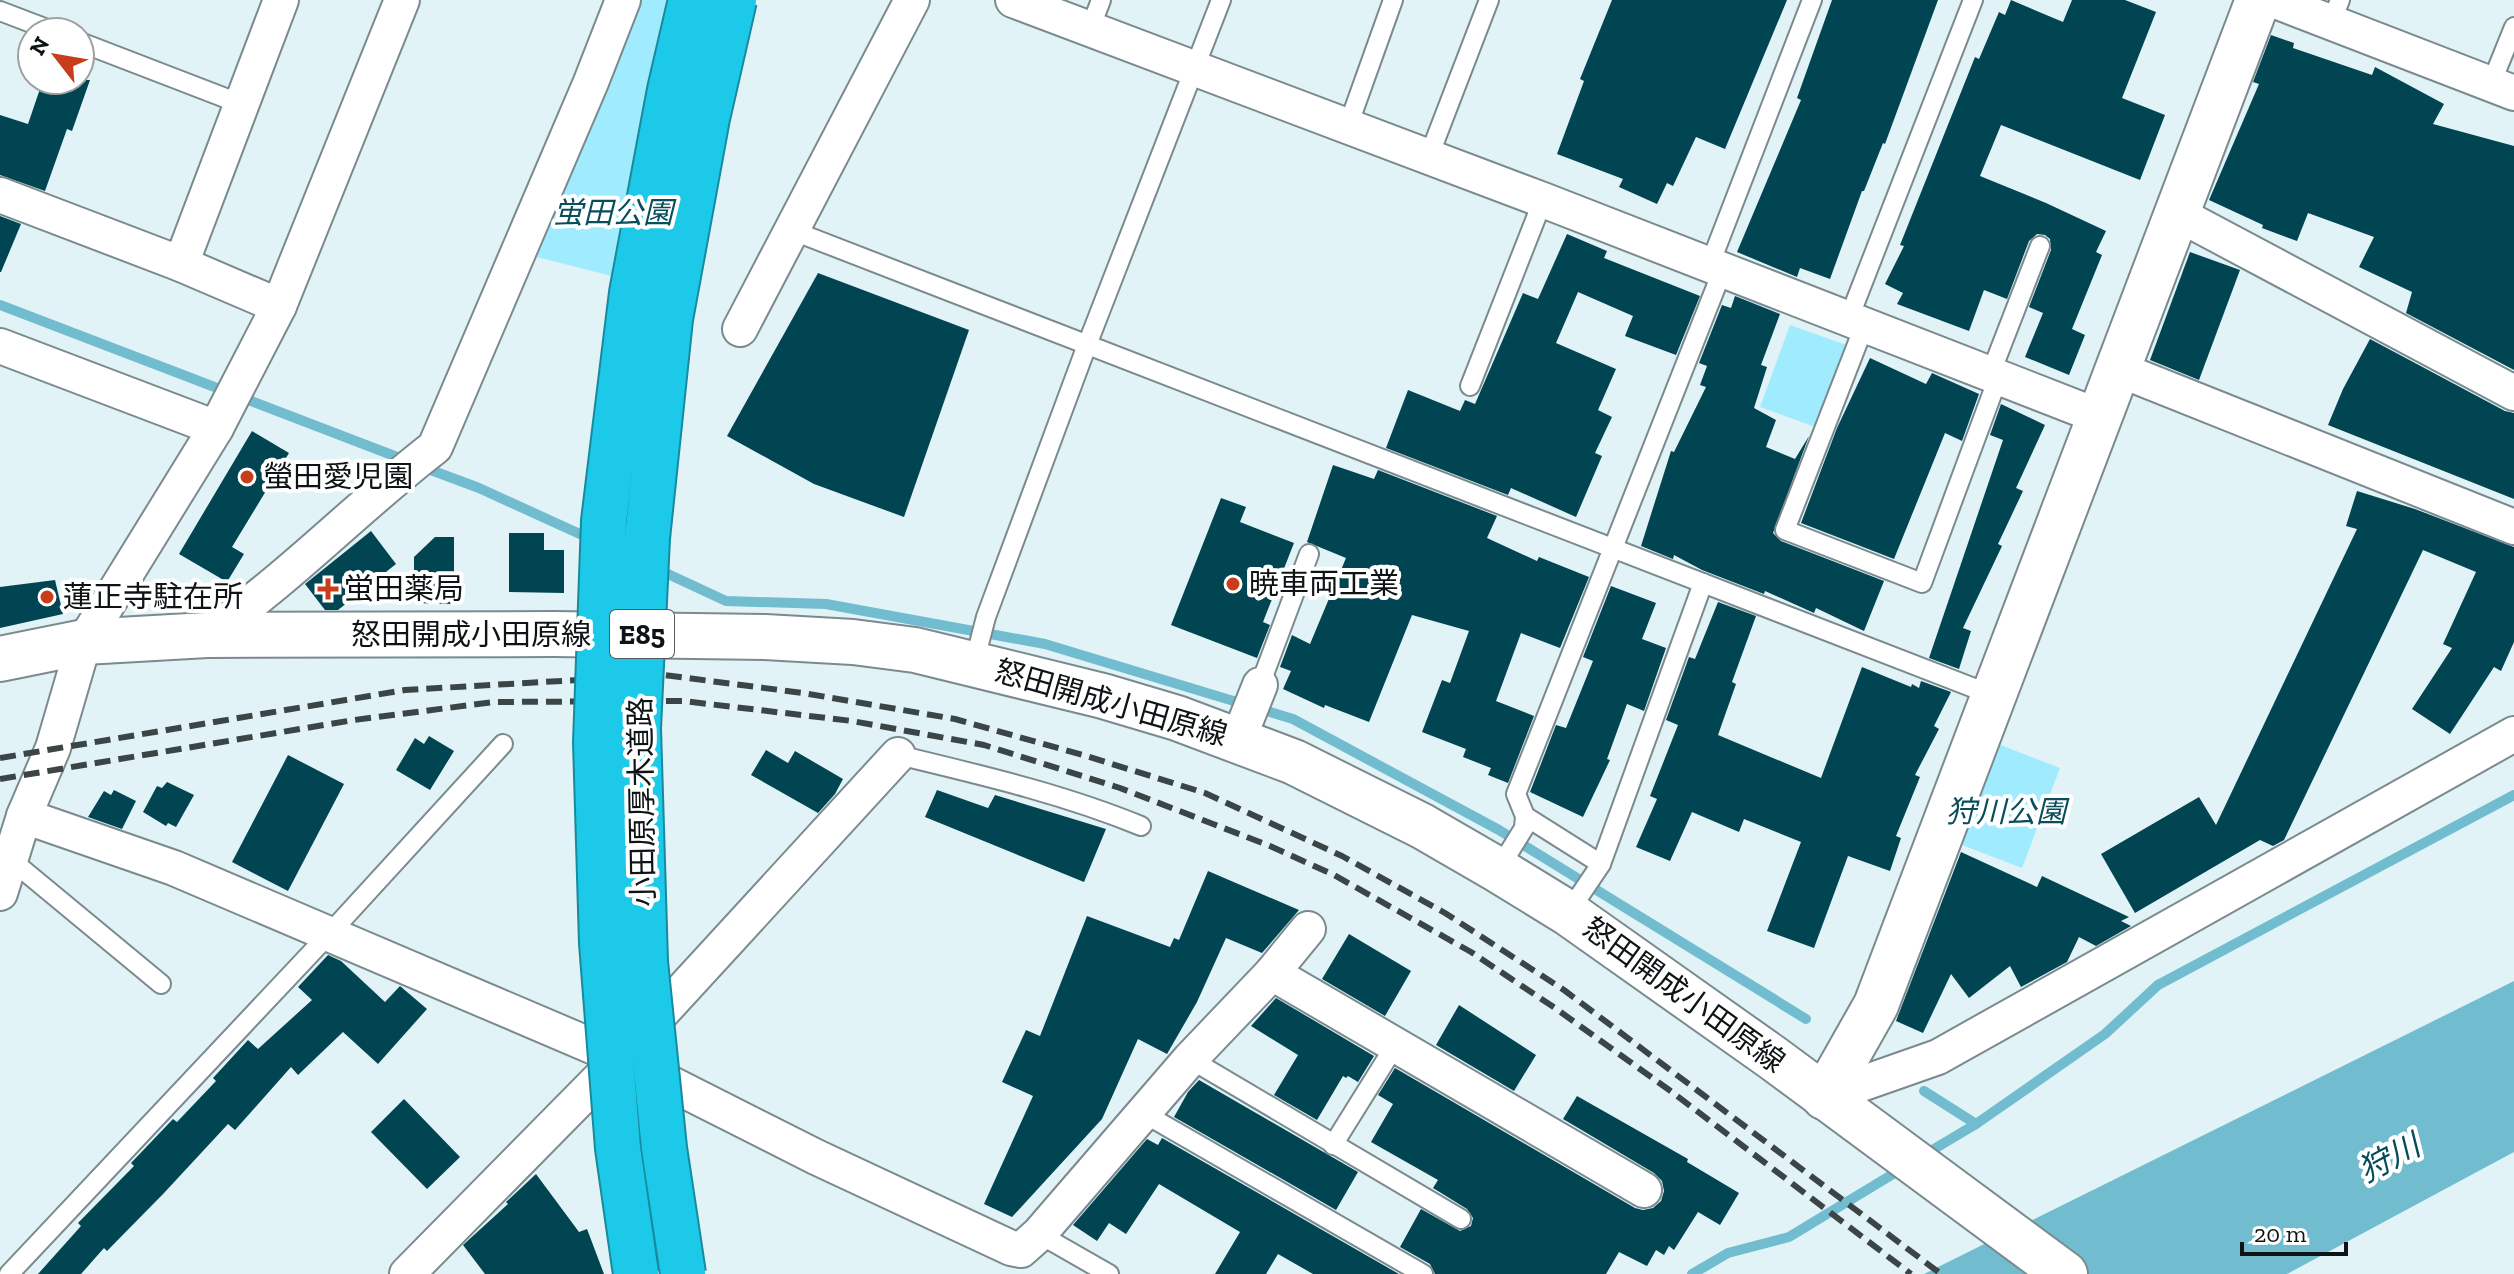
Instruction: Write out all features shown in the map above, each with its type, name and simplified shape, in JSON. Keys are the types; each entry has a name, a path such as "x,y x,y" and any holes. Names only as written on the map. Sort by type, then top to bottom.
{"highway":[{"name":"小田原厚木道路","path":"636,1274 618,1148 602,943 596,742 604,521 632,293 670,90 691,0"},
{"name":"小田原厚木道路","path":"683,1274 664,1148 645,962 638,728 647,538 670,319 707,118 734,0"}],"main road":[{"path":"1824,1097 1876,1005 2258,1"},
{"name":"怒田開成小田原線","path":"0,659 84,642 207,635 554,634 765,637 853,642 977,654 1177,718 1242,731 1503,863 1574,906 1885,1143 2065,1274"}],"street":[{"path":"181,264 281,0"},
{"path":"0,893 12,841 53,748 84,642 216,428 279,306 402,0"},
{"path":"207,635 238,614 390,482 435,447 623,0"},
{"path":"740,329 912,0"},
{"path":"1013,0 1096,14 1194,69 1716,266 2098,416"},
{"path":"2258,1 2336,11 2502,88"},
{"path":"0,195 181,264 279,306"},
{"path":"2178,214 2514,393"},
{"path":"0,346 216,428"},
{"path":"2118,369 2514,527"},
{"path":"1242,731 1260,685"},
{"path":"1824,1097 1938,1057 2514,734"},
{"path":"407,1274 620,1058 898,755"},
{"path":"12,841 174,868 620,1058 816,1157 1021,1250 1039,1234 1190,1059 1272,973 1308,929"},
{"path":"1272,973 1644,1190"}],"lane":[{"path":"977,654 986,617 1087,345 1221,0"},
{"path":"1348,126 1393,0"},
{"path":"1429,156 1489,0"},
{"path":"1503,863 1524,822 1516,794 1614,547 1812,0"},
{"path":"1973,0 1785,530 1922,583 2040,246"},
{"path":"2502,88 2514,27"},
{"path":"96,48 241,104"},
{"path":"1470,386 1543,200"},
{"path":"791,230 1992,695"},
{"path":"1260,685 1309,554"},
{"path":"1574,906 1601,864 1703,583"},
{"path":"9,1274 503,744"},
{"path":"898,755 1014,783 1100,809 1141,826"},
{"path":"1524,822 1601,864"},
{"path":"12,841 161,984"},
{"path":"1333,1145 1396,1044"},
{"path":"1190,1059 1461,1219"},
{"path":"1145,1114 1423,1274"},
{"path":"1039,1234 1109,1274"}],"green space":[{"name":"蛍田公園","path":"639,0 723,0 651,286 537,257"},
{"path":"1790,325 1849,346 1818,428 1760,407"},
{"name":"狩川公園","path":"1998,744 2060,768 2022,868 1957,843"}],"water":[{"name":"狩川","path":"2514,981 2514,1152 2287,1274 1924,1274"}],"building":[{"path":"1612,0 1787,0 1725,149 1696,137 1673,186 1667,183 1657,204 1619,187 1623,179 1557,154 1584,81 1580,79"},
{"path":"1832,0 1938,0 1885,144 1862,191 1830,279 1800,268 1797,277 1737,252 1801,100 1797,98"},
{"path":"2011,0 2063,22 2072,0 2125,0 2156,12 2122,98 2165,115 2140,180 2001,125 1980,176 2106,231 2096,252 2102,255 2072,329 2085,335 2069,375 2025,357 2043,313 2029,307 2051,250 2050,239 2045,235 2037,234 2029,241 2007,299 1984,290 1969,331 1897,304 1903,293 1885,284 1904,246 1900,245 1975,57 1979,59 1999,12 2005,15"},
{"path":"2271,35 2294,43 2293,48 2372,75 2375,67 2444,104 2433,124 2514,146 2514,370 2406,313 2412,292 2359,267 2374,237 2308,213 2297,241 2262,228 2263,225 2209,200 2259,84 2253,82"},
{"path":"38,96 84,96 72,131 67,129 45,191 0,175 0,115 28,124"},
{"path":"0,216 21,224 1,272 0,272"},
{"path":"1567,234 1607,251 1604,258 1700,296 1676,355 1625,336 1633,316 1578,292 1556,343 1616,369 1598,410 1612,417 1595,453 1602,456 1576,517 1511,488 1508,495 1386,448 1408,390 1460,411 1465,400 1475,404 1523,293 1538,299"},
{"path":"2190,252 2240,270 2199,380 2150,360"},
{"path":"818,273 969,330 904,517 814,484 727,436"},
{"path":"1735,296 1780,314 1761,365 1767,367 1754,408 1776,420 1766,447 1795,459 1809,436 1773,533 1781,541 1884,581 1864,631 1816,608 1814,613 1765,591 1764,594 1702,570 1674,555 1673,559 1641,546 1671,451 1674,452 1706,387 1700,385 1707,366 1699,363 1722,305 1731,308"},
{"path":"2370,339 2514,413 2514,499 2328,425"},
{"path":"1870,358 1926,384 1932,373 1979,394 1962,441 1945,433 1894,559 1801,523 1837,428"},
{"path":"2001,404 2045,425 2016,488 2023,491 1998,544 2002,546 1963,628 1971,631 1959,669 1929,658 2003,440 1990,435"},
{"path":"252,431 289,453 232,547 244,554 227,582 179,554"},
{"path":"1333,465 1374,479 1378,470 1497,516 1487,538 1537,561 1539,557 1589,577 1560,648 1521,633 1496,701 1534,716 1508,783 1488,775 1491,768 1463,757 1466,749 1422,732 1442,680 1450,683 1469,631 1412,615 1369,722 1325,705 1324,708 1283,689 1291,671 1280,667 1292,635 1310,644 1346,558 1307,542"},
{"path":"2357,491 2415,509 2514,547 2514,642 2501,671 2494,667 2450,734 2412,709 2452,648 2443,644 2476,572 2423,550 2284,840 2273,846 2260,840 2135,913 2101,854 2199,797 2216,825 2357,529 2346,526"},
{"name":"暁車両工業","path":"1221,498 1246,507 1240,522 1294,543 1263,622 1270,625 1257,658 1171,625"},
{"path":"371,531 396,564 338,610 325,610 305,584"},
{"path":"509,533 544,533 544,550 564,550 564,593 509,592"},
{"path":"435,537 454,537 454,604 414,603 414,557"},
{"path":"55,580 63,614 0,628 0,587"},
{"path":"1611,586 1656,603 1642,639 1666,648 1644,711 1627,704 1607,759 1610,760 1583,817 1530,792 1556,725 1566,728 1593,661 1583,657"},
{"path":"1718,602 1756,616 1732,682 1736,684 1718,735 1821,778 1862,667 1911,687 1912,684 1919,688 1921,681 1951,692 1934,726 1939,729 1915,775 1920,777 1896,836 1901,838 1890,871 1848,856 1814,948 1767,931 1801,842 1744,819 1739,832 1692,812 1670,861 1636,847 1657,799 1650,796 1678,725 1666,720 1689,657 1695,659"},
{"path":"429,736 454,751 430,790 396,770 415,738 424,744"},
{"path":"766,750 788,763 795,751 843,779 835,794 818,813 751,775"},
{"path":"288,755 344,784 288,891 232,862"},
{"path":"167,782 194,795 176,827 168,823 166,826 143,812 157,786 162,788"},
{"path":"114,790 136,801 122,829 88,817 104,791 111,795"},
{"path":"937,790 988,808 995,795 1106,829 1084,882 925,817"},
{"path":"1961,852 2037,887 2042,876 2129,917 2121,921 2131,926 2096,946 2079,937 2067,962 2021,987 2010,966 1969,998 1951,974 1923,1033 1896,1021"},
{"path":"1208,871 1299,910 1262,953 1226,938 1197,1002 1167,1054 1138,1039 1102,1119 1012,1217 984,1204 1033,1096 1002,1082 1026,1030 1040,1036 1087,916 1170,947 1174,938 1179,940"},
{"path":"1349,934 1411,971 1385,1016 1322,979"},
{"path":"328,955 341,961 385,1002 400,986 427,1009 378,1064 343,1032 298,1075 291,1067 235,1130 228,1124 164,1193 107,1251 104,1248 81,1274 38,1274 81,1226 78,1223 134,1166 131,1163 173,1119 177,1122 216,1081 213,1078 248,1040 258,1049 312,1000 298,987"},
{"path":"1276,998 1374,1056 1358,1082 1343,1076 1317,1120 1274,1095 1298,1055 1251,1026"},
{"path":"1459,1005 1536,1055 1514,1091 1436,1045"},
{"path":"1395,1068 1635,1208 1653,1208 1661,1201 1664,1191 1662,1181 1654,1173 1563,1119 1577,1096 1688,1159 1687,1162 1739,1193 1720,1225 1698,1212 1674,1250 1669,1246 1664,1255 1656,1250 1647,1266 1619,1252 1606,1274 1435,1274 1430,1264 1400,1247 1421,1209 1460,1231 1471,1226 1473,1218 1467,1209 1433,1188 1438,1180 1371,1142 1393,1104 1378,1095"},
{"path":"1199,1080 1358,1172 1336,1210 1174,1117"},
{"path":"404,1099 460,1157 427,1189 371,1132"},
{"path":"1162,1138 1399,1274 1313,1274 1278,1254 1266,1274 1215,1274 1240,1232 1159,1184 1126,1234 1109,1223 1097,1241 1073,1225 1147,1139 1158,1145"},
{"path":"536,1174 579,1232 587,1229 604,1274 485,1274 463,1245"}],"waterway":[{"path":"0,305 405,460"},
{"path":"420,466 479,488 593,540"},
{"path":"655,568 726,601 826,604 1045,644 1293,719 1499,830 1806,1019"},
{"path":"1924,1155 1976,1124 2105,1034 2158,985 2514,795"},
{"path":"1924,1091 1976,1124"},
{"path":"1692,1274 1728,1253 1789,1237 1903,1168"}],"railway":[{"path":"0,758 405,690 664,675 803,693 955,719 1205,793 1342,856 1445,913 1564,990 1941,1274"},
{"path":"0,779 354,720 494,702 683,701 852,721 984,745 1120,788 1270,846 1334,875 1471,952 1672,1092 1911,1274"}],"place":[{"name":"螢田愛児園","path":"247,477"},
{"name":"暁車両工業","path":"1233,584"},
{"name":"蛍田薬局","path":"328,589"},
{"name":"蓮正寺駐在所","path":"47,597"}]}
